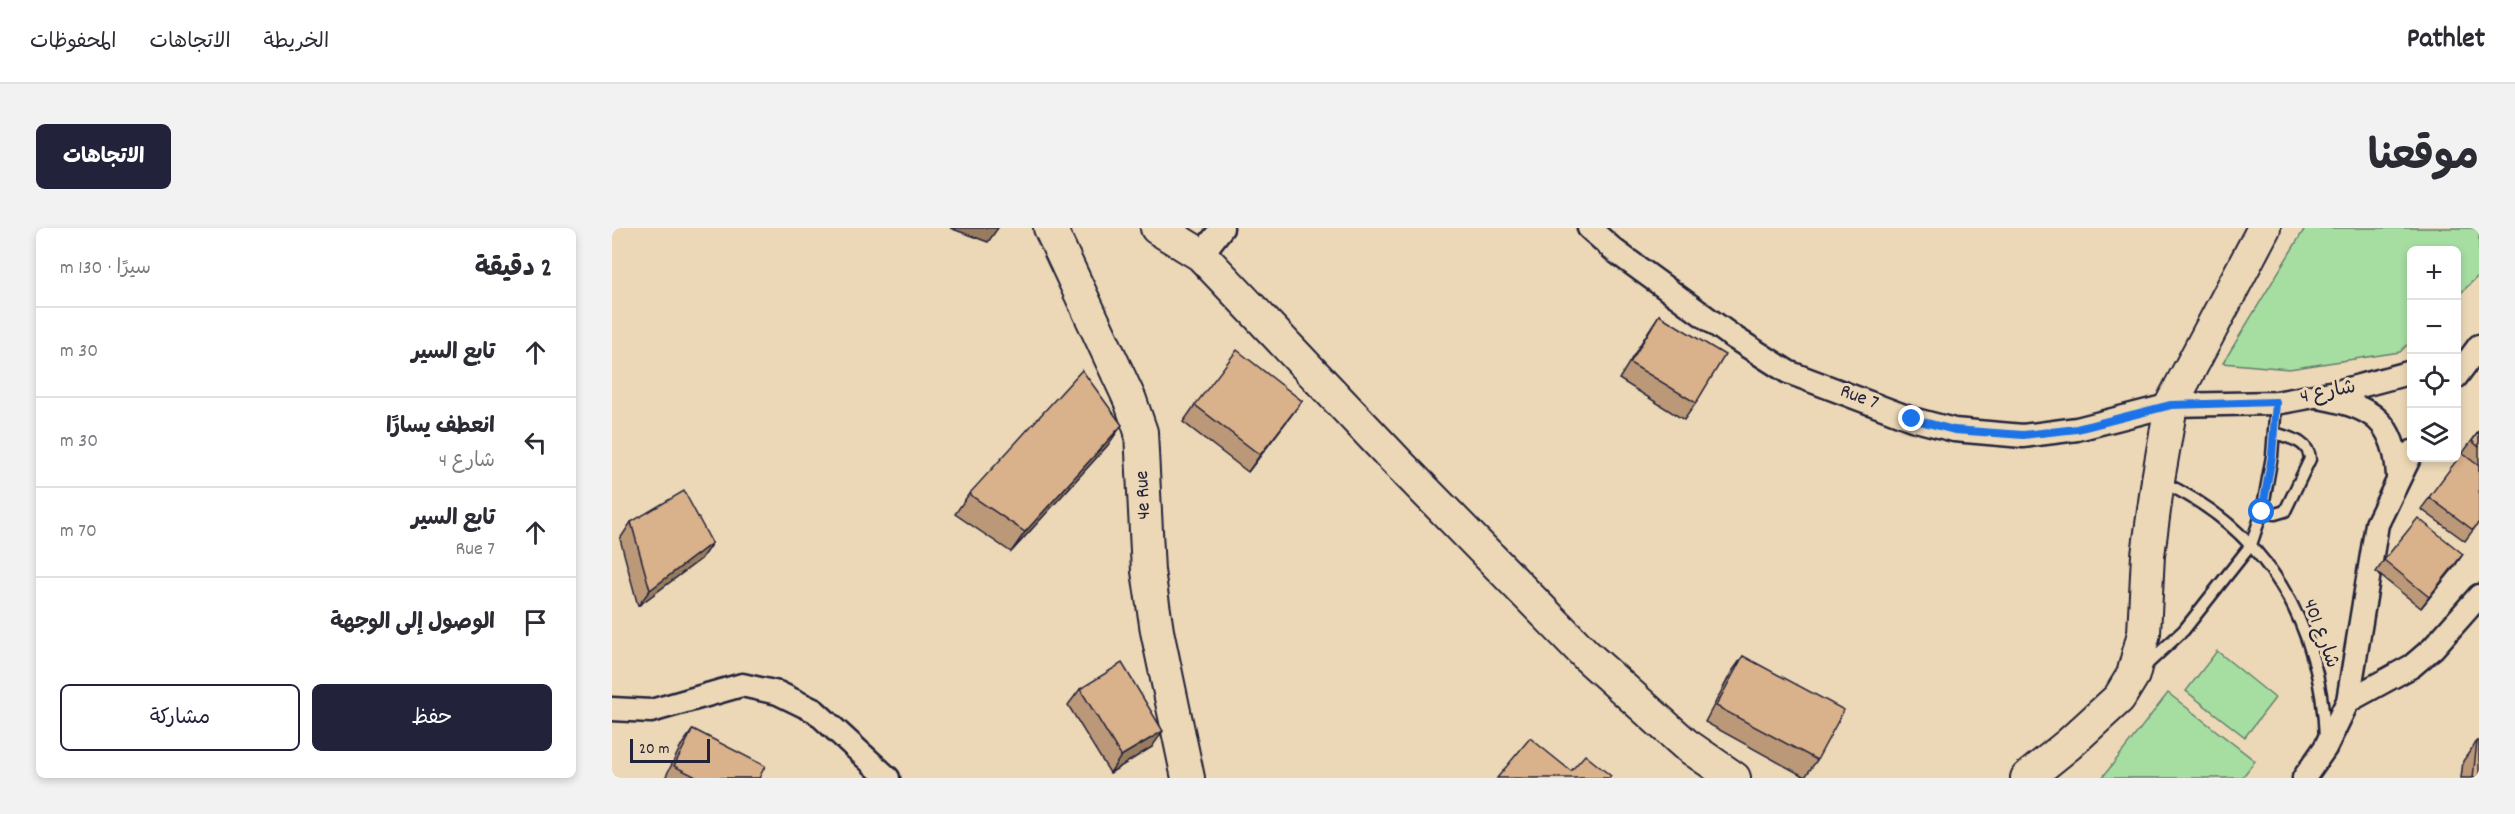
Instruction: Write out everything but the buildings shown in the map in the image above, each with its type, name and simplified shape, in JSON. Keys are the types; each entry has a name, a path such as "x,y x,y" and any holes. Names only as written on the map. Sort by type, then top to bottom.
{"street":[{"name":"4e Rue","path":"1050,228 1130,400 1141,432 1148,572 1157,631 1188,778"},
{"path":"1157,228 1201,255 1399,464 1587,656 1685,744 1734,778"},
{"path":"1201,255 1222,228"},
{"name":"Rue 7","path":"1590,228 1615,251 1732,337 1788,372 1912,419 1954,430 2023,435 2077,429 2171,405"},
{"path":"2027,778 2069,744 2119,698 2133,675 2144,633 2148,555 2157,480 2171,405 2264,228"},
{"path":"2461,351 2479,341"},
{"path":"2461,371 2479,346"},
{"name":"شارع 4","path":"2171,405 2276,402 2313,396 2407,374"},
{"path":"2313,396 2362,407 2372,414 2391,439 2397,455 2398,476"},
{"path":"2304,778 2325,748 2348,701 2376,524 2407,461"},
{"path":"2348,701 2412,666 2433,648 2479,596"},
{"path":"612,709 651,711 742,685 778,693 815,711 888,778"}],"lane":[{"path":"2133,675 2153,661 2184,630 2251,545 2262,512 2275,434 2276,402"},
{"path":"2262,512 2274,514 2285,511 2310,459 2307,448 2298,441 2275,434"},
{"name":"شارع 401","path":"2157,480 2201,501 2225,520 2251,545 2277,577 2299,618 2316,666 2324,711 2325,748"}],"green space":[{"path":"2305,228 2479,228 2479,275 2461,293 2461,246 2407,246 2407,345 2400,352 2289,369 2223,363"},
{"path":"2217,651 2275,698 2245,737 2186,691"},
{"path":"2168,693 2255,761 2242,778 2102,778"}],"route":[{"path":"1912,419 1954,430 2023,435 2077,429 2171,405 2276,402 2275,434 2262,512"}]}
